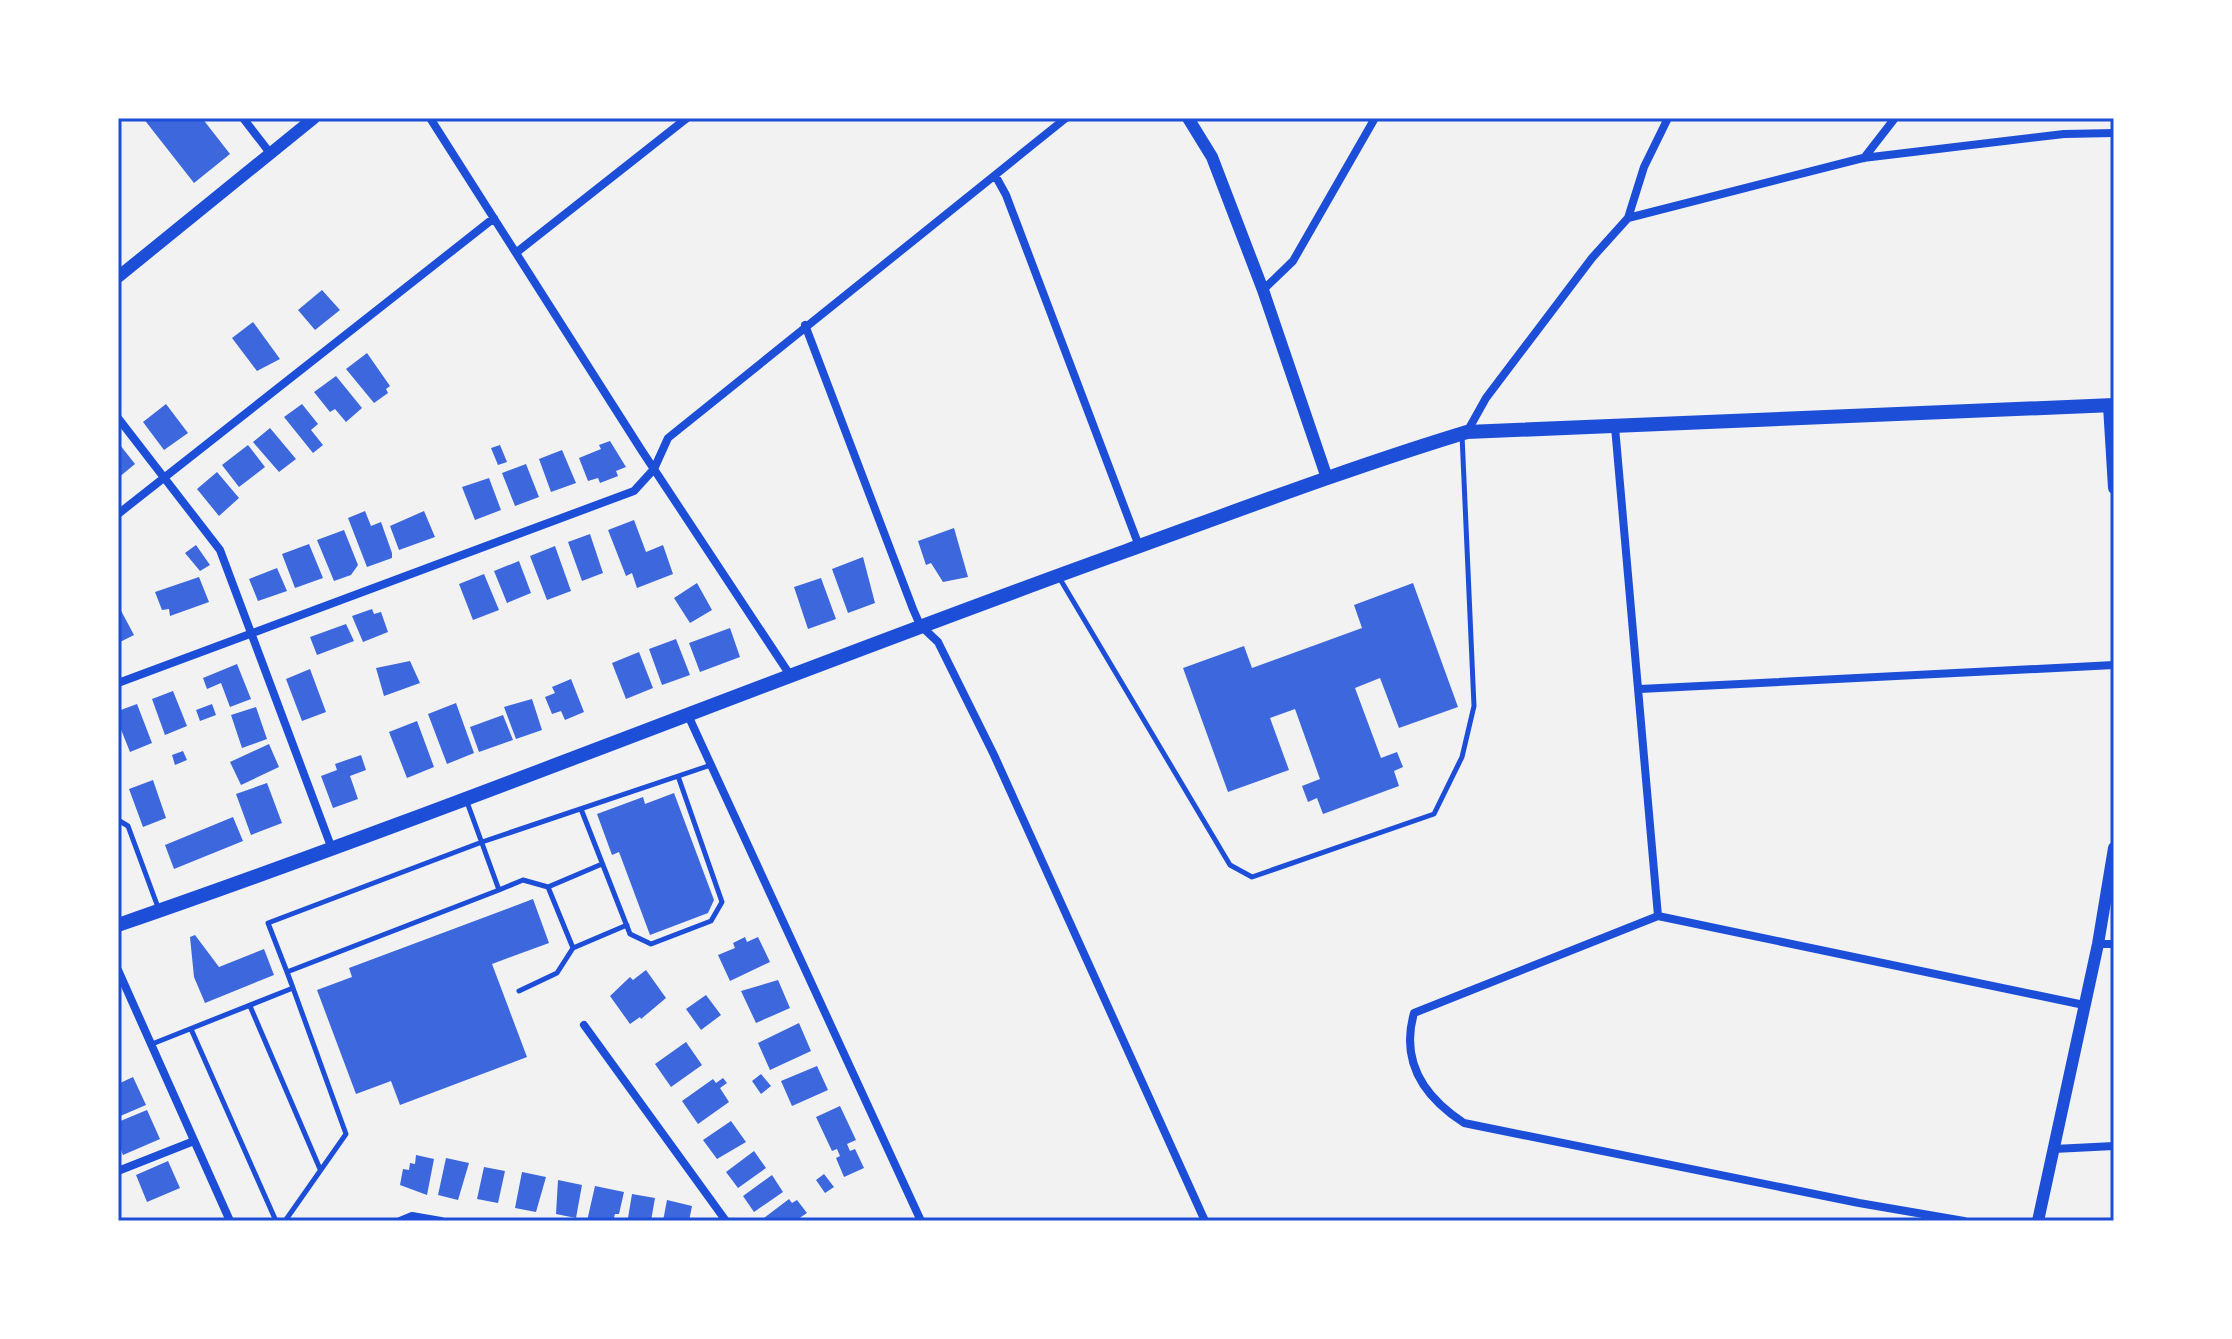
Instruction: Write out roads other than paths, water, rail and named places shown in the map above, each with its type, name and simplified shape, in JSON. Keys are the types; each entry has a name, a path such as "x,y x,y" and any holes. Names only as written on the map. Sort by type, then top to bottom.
{"main road":[{"path":"118,925 332,849 920,625 1327,478 1465,433 2111,405"}],"street":[{"path":"243,118 270,153"},
{"path":"118,277 314,118"},
{"path":"430,118 654,469 790,675"},
{"path":"517,252 687,118"},
{"path":"118,683 618,498 642,485 654,469 668,438 1066,118"},
{"path":"1188,118 1212,157 1263,290 1327,478"},
{"path":"1263,290 1293,261 1375,118"},
{"path":"1465,433 1486,398 1592,258 1628,218 1644,167 1668,118"},
{"path":"1863,158 1895,118"},
{"path":"1628,218 1863,158 2064,134 2114,133"},
{"path":"995,175 1006,195 1139,546"},
{"path":"118,514 494,218"},
{"path":"805,325 920,625 938,642 994,755 1205,1221"},
{"path":"2111,405 2114,488"},
{"path":"118,418 220,550 332,849"},
{"path":"1615,427 1658,916"},
{"path":"1640,689 2114,665"},
{"path":"687,713 921,1221"},
{"path":"2038,1221 2098,944 2114,848"},
{"path":"1964,1221 1464,1123 1436,1105 1413,1064 1408,1035 1414,1013 1658,916 2084,1005"},
{"path":"2098,944 2114,944"},
{"path":"118,970 230,1221"},
{"path":"584,1025 726,1221"},
{"path":"118,1171 194,1141"},
{"path":"2054,1149 2114,1146"},
{"path":"400,1221 412,1216 441,1221"}],"lane":[{"path":"1058,575 1230,865 1252,877 1407,825 1434,814 1462,757 1474,706 1465,433"},
{"path":"285,1221 346,1134 268,923 482,842 711,765"},
{"path":"581,809 630,934 651,944 711,921 722,902 678,776"},
{"path":"466,798 499,890"},
{"path":"118,820 128,826 159,911"},
{"path":"287,972 523,880 548,887 602,864"},
{"path":"548,887 573,948"},
{"path":"519,991 557,973 573,948 627,925"},
{"path":"151,1045 293,988"},
{"path":"250,1005 320,1170"},
{"path":"191,1029 276,1221"}]}
